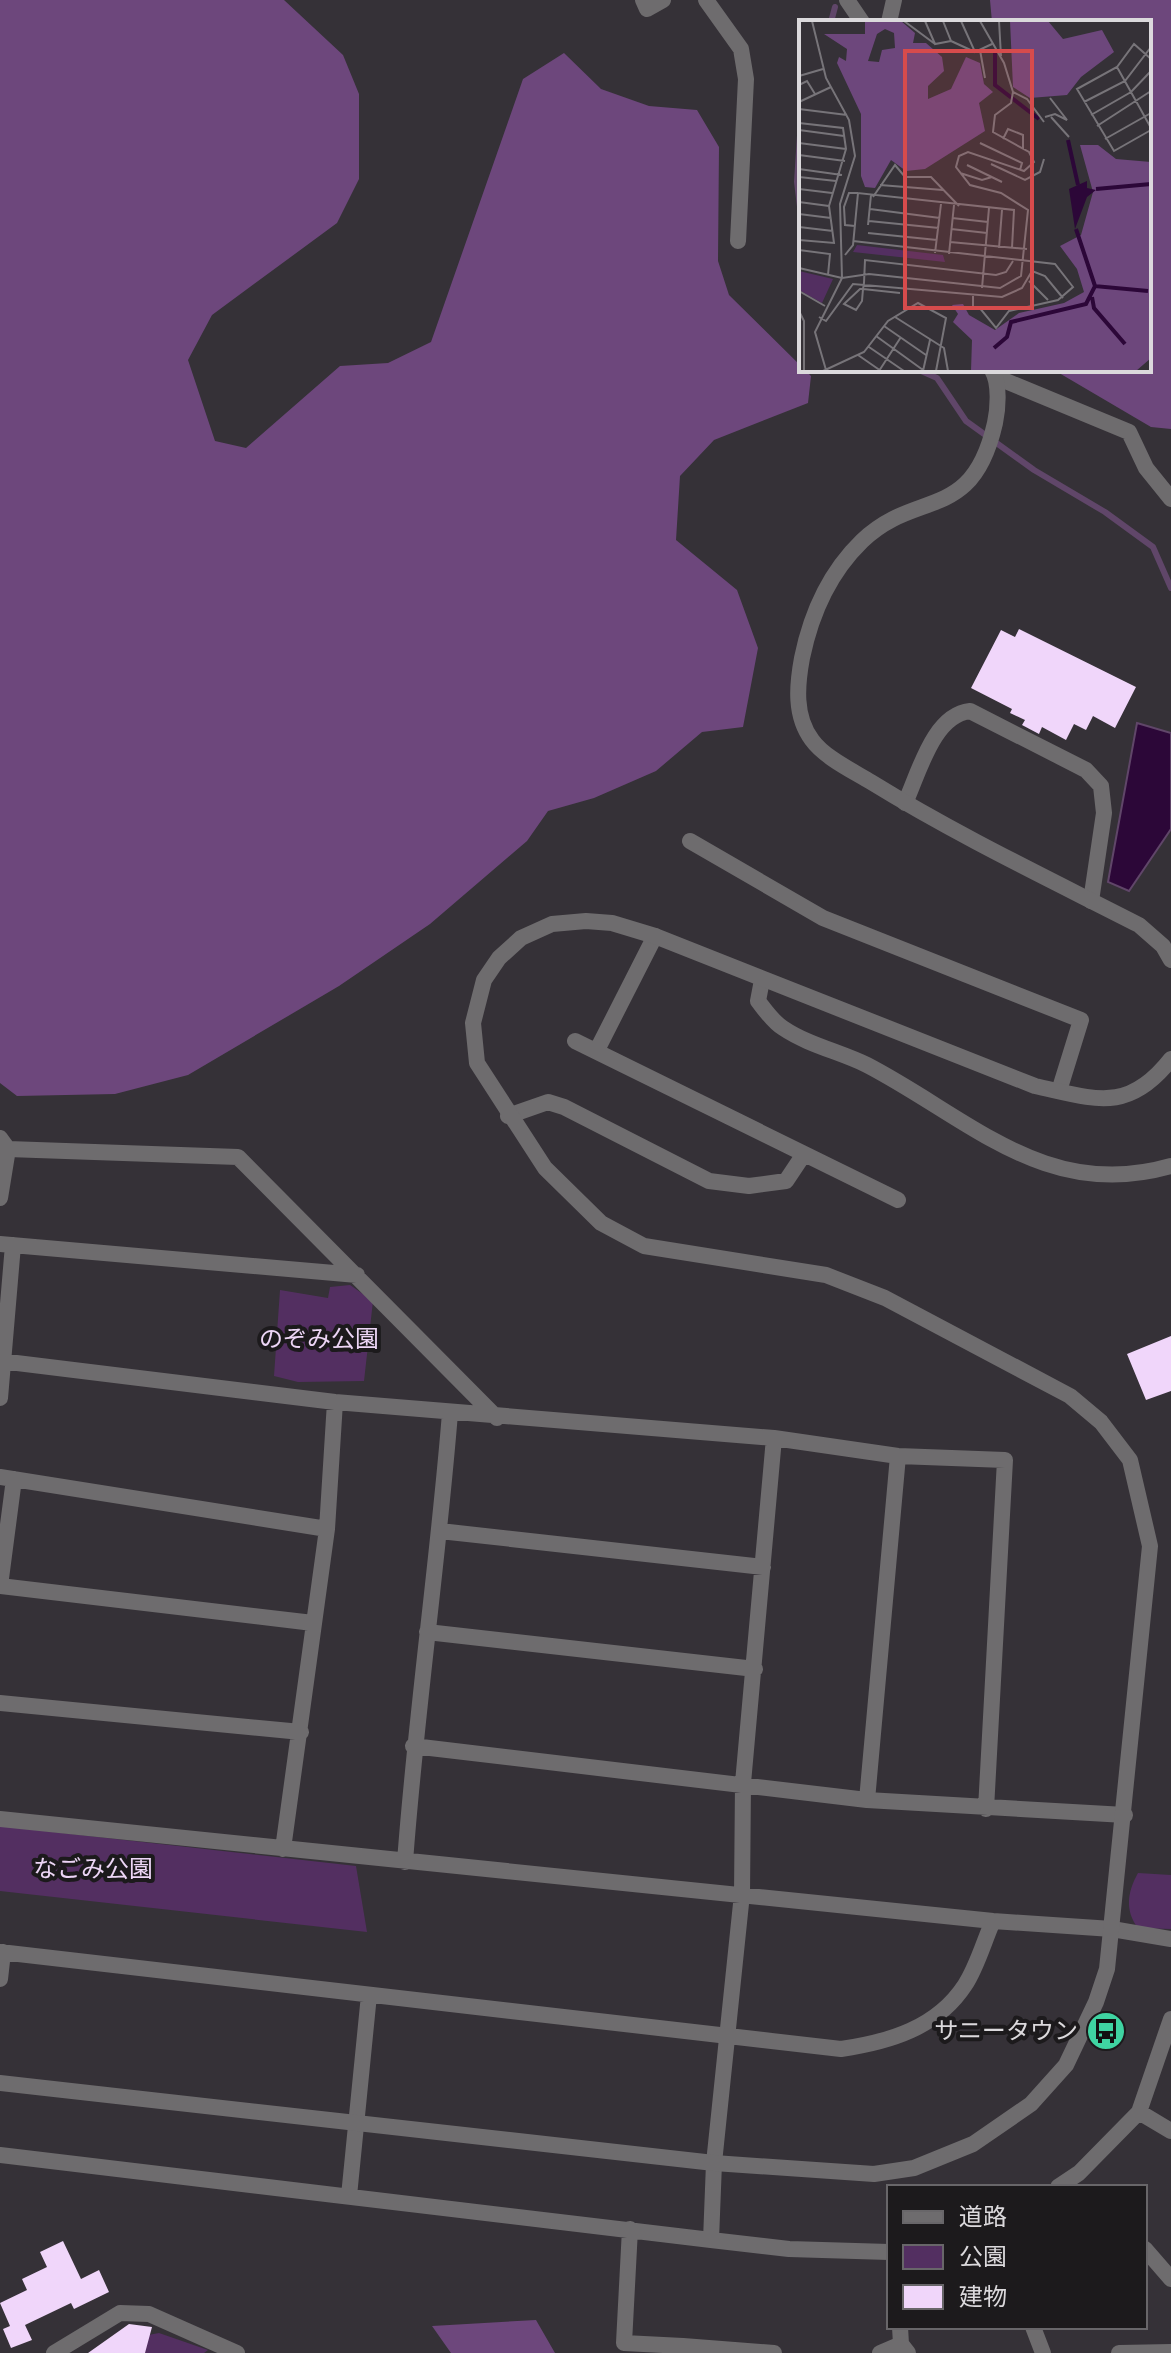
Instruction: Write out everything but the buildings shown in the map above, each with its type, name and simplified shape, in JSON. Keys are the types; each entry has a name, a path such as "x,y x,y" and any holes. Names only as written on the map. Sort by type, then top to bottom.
{"street":[{"path":"629,0 645,4 663,0"},
{"path":"706,0 741,49 746,79 738,241"},
{"path":"847,0 861,20"},
{"path":"889,20 894,0"},
{"path":"1171,499 1146,468 1129,432 994,373 994,424 988,453 978,471 950,498 891,522 864,540 829,579 805,643 795,693 811,740 851,771 905,803 1139,925 1163,946 1171,960"},
{"path":"905,803 943,723 954,713 970,711 1086,770 1101,786 1104,813 1091,901"},
{"path":"690,841 823,918 1081,1020 1059,1091"},
{"path":"0,2083 714,2163 874,2174 914,2168 973,2144 1031,2104 1066,2065 1096,2002 1107,1969 1150,1546 1130,1460 1101,1422 1070,1396 885,1298 826,1275 644,1246 601,1223 545,1168 508,1116 477,1063 473,1023 484,980 499,958 521,938 552,924 586,921 612,923 655,936 1035,1086 1102,1101 1130,1096 1157,1077 1171,1059"},
{"path":"597,1050 655,936"},
{"path":"762,980 758,1001 782,1028 868,1066 1023,1156 1065,1171 1110,1177 1171,1166"},
{"path":"575,1041 898,1200"},
{"path":"508,1116 548,1102 564,1107 709,1181 749,1186 786,1181 804,1154"},
{"path":"0,1198 4,1144 238,1157 497,1418"},
{"path":"0,1398 7,1245 357,1275"},
{"path":"1,1362 497,1418 774,1438 898,1456 1005,1460 986,1809"},
{"path":"283,1849 327,1529 335,1402"},
{"path":"405,1862 413,1746 440,1531 450,1413"},
{"path":"711,2240 714,2163 742,1894 743,1783 774,1438"},
{"path":"867,1800 898,1456"},
{"path":"313,1623 0,1586 7,1478 327,1529"},
{"path":"440,1531 763,1567"},
{"path":"427,1632 755,1669"},
{"path":"0,1703 301,1732"},
{"path":"413,1746 867,1800 1125,1815"},
{"path":"0,1819 993,1921 1112,1929 1171,1939"},
{"path":"0,1979 1,1952 841,2049 879,2043 928,2023 965,1985 993,1921"},
{"path":"349,2196 369,1995"},
{"path":"1061,2185 1079,2173 1139,2112 1171,2017"},
{"path":"1139,2112 1171,2131"},
{"path":"0,2155 789,2249 887,2252"},
{"path":"1079,2173 1089,2185"},
{"path":"630,2229 624,2343 682,2350 774,2353"},
{"path":"1147,2251 1171,2279"},
{"path":"54,2353 120,2313 149,2314 237,2353"},
{"path":"1034,2329 1043,2353"},
{"path":"880,2353 903,2341"},
{"path":"1119,2353 1171,2352"}],"green space":[{"name":"のぞみ公園","path":"350,1285 373,1301 364,1381 298,1382 274,1376 280,1290 328,1298 330,1287"},
{"name":"なごみ公園","path":"0,1826 356,1866 367,1932 0,1891"},
{"path":"1138,1873 1171,1875 1171,1929 1138,1928 1129,1900"},
{"path":"159,2333 208,2350 204,2353 136,2353 143,2336"}],"shaded area":[{"path":"0,0 284,0 343,55 359,94 359,179 337,223 212,315 188,360 215,441 246,448 340,366 388,363 431,342 523,79 564,53 601,89 649,106 697,110 719,147 718,261 729,295 799,364 799,372 807,372 811,376 808,403 714,440 680,476 676,540 737,590 758,648 743,727 702,732 656,771 594,798 548,811 527,841 430,924 339,986 188,1075 115,1094 17,1096 0,1083"},
{"path":"990,0 1171,0 1171,429 1151,427 1057,372 1151,372 1151,20 992,20"},
{"path":"1137,723 1171,733 1171,829 1129,891 1108,882"},
{"path":"536,2320 555,2353 451,2353 432,2326"}],"waterway":[{"path":"832,20 835,7"},
{"path":"799,151 799,198"},
{"path":"924,372 937,378 966,421 1034,470 1105,512 1153,547 1171,588"}],"place":[{"name":"サニータウン","path":"1106,2031"}]}
